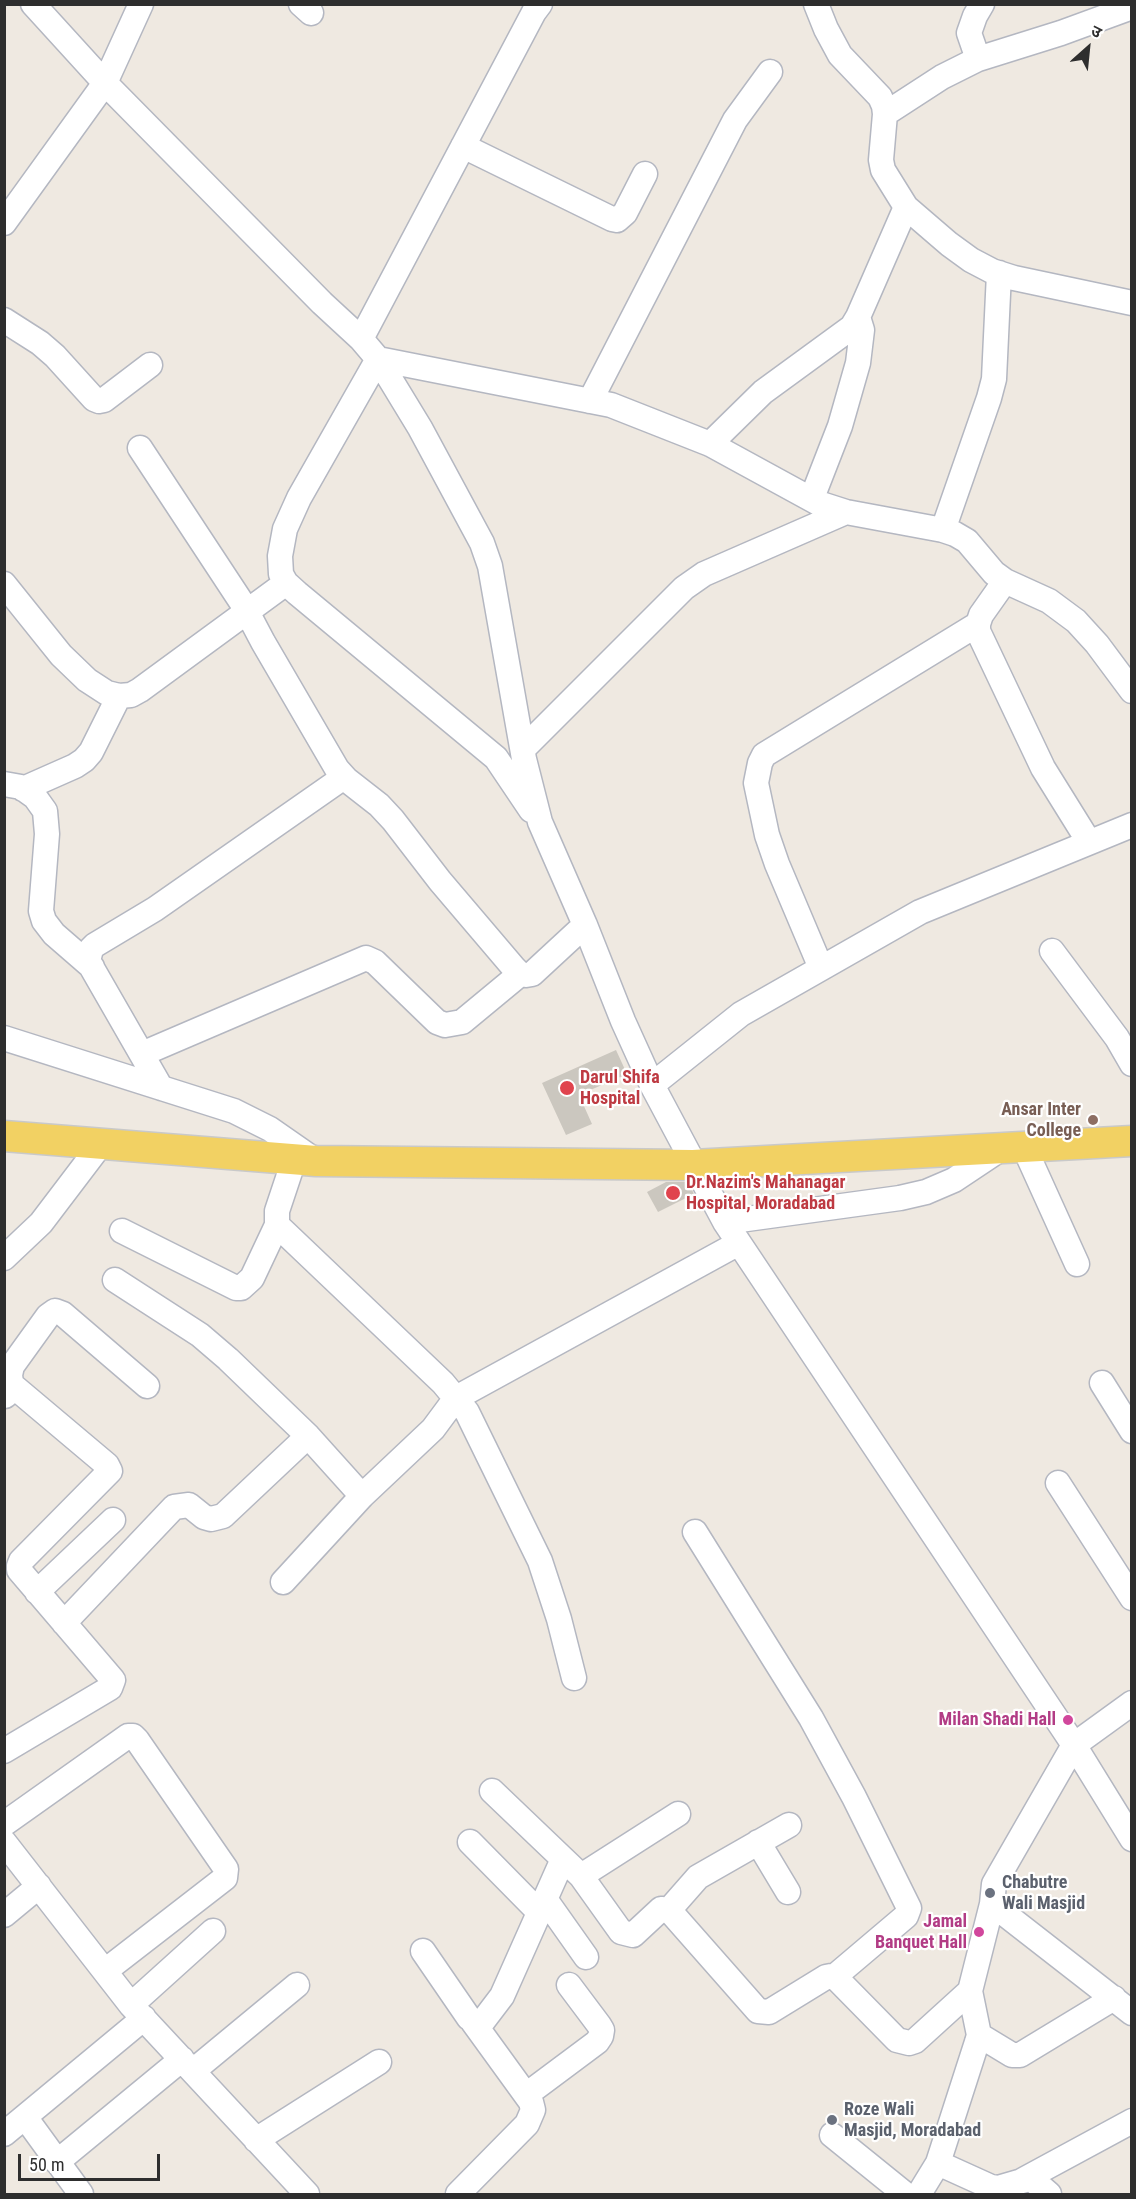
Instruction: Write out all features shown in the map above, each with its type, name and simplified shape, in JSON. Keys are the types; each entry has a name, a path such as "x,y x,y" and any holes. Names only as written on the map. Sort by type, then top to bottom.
{"main road":[{"path":"4,1136 305,1160 693,1165 1131,1141"}],"street":[{"path":"33,4 105,83 322,303 361,339 378,358 420,428 482,543 490,566 523,749 540,822 585,925 623,1022 652,1085 725,1222 1074,1745 1131,1839"},
{"path":"4,223 105,83 141,4"},
{"path":"361,339 540,4"},
{"path":"816,4 840,55 880,98 885,114 881,160 883,170 906,207 971,260 999,273 1131,303"},
{"path":"978,59 969,33 982,4"},
{"path":"885,114 942,77 978,59 1061,33 1131,7"},
{"path":"590,401 735,120 770,72"},
{"path":"463,146 617,220 625,213 645,174"},
{"path":"710,444 763,392 852,327 906,207"},
{"path":"943,530 994,379 999,273"},
{"path":"812,498 840,426 858,363 862,330 858,317"},
{"path":"4,320 40,343 94,399 99,401 104,400 150,365"},
{"path":"378,358 611,405 710,444 818,503 846,512 943,530 967,541 994,573 1005,581 1049,601 1076,621 1097,644 1131,691"},
{"path":"378,358 304,488 285,529 280,556 281,574 286,583 496,758 540,822"},
{"path":"140,448 247,611 262,642 337,769 393,820 440,881 520,974 532,974 585,925"},
{"path":"523,749 684,588 704,574 846,512"},
{"path":"1005,581 981,615 978,624 981,639 1043,768 1089,842"},
{"path":"4,584 61,655 87,680 107,693 119,696 131,695 140,690 286,583"},
{"path":"821,968 767,835 756,783 760,763 764,755 978,624"},
{"path":"14,786 75,766 84,760 91,752 119,696"},
{"path":"161,1088 88,961 89,954 95,945 155,909 344,777"},
{"path":"14,786 35,797 45,811 47,834 40,900 44,921 54,934 92,968"},
{"path":"652,1085 741,1014 920,912 1131,825"},
{"path":"1052,951 1117,1038 1131,1064"},
{"path":"142,1054 366,958 375,962 437,1022 445,1025 462,1022 520,974"},
{"path":"4,1038 234,1111 270,1129 305,1160 277,1211 277,1225 252,1278 242,1288 236,1288 122,1232"},
{"path":"4,1258 41,1223 101,1144"},
{"path":"725,1222 900,1198 926,1192 954,1180 1013,1147 1077,1264"},
{"path":"277,1225 443,1383 478,1431 540,1561 559,1619 574,1678"},
{"path":"283,1582 362,1496 433,1429 456,1398 739,1243"},
{"path":"115,1280 200,1335 228,1359 308,1436 362,1496"},
{"path":"4,1751 112,1684 113,1680 19,1570 21,1561 110,1471 107,1465 8,1391 12,1366 48,1316 55,1311 63,1314 147,1386"},
{"path":"1102,1383 1131,1431"},
{"path":"64,1623 174,1507 189,1505 211,1520 223,1516 308,1436"},
{"path":"1058,1483 1131,1598"},
{"path":"37,1592 113,1520"},
{"path":"492,1791 580,1876 621,1932 633,1935 661,1909 669,1911 758,2011 769,2012 826,1977 834,1977 906,1916 909,1908 854,1797 811,1718 694,1532"},
{"path":"919,2194 938,2163 979,2035 970,1991 992,1904 994,1884 1074,1745 1131,1703"},
{"path":"4,1824 128,1736 133,1736 226,1869 225,1878 105,1971"},
{"path":"580,1876 678,1814"},
{"path":"669,1911 698,1877 789,1825"},
{"path":"4,1842 137,2012 307,2194"},
{"path":"470,1842 542,1906 586,1957"},
{"path":"758,1842 788,1892"},
{"path":"473,2022 479,2024 483,2022 496,2007 563,1858"},
{"path":"4,1915 39,1886"},
{"path":"979,2035 1012,2055 1020,2055 1123,2005 992,1904"},
{"path":"4,2134 137,2012 213,1931"},
{"path":"423,1951 531,2102 533,2110 527,2124 458,2194"},
{"path":"834,1977 903,2043 915,2041 970,1991"},
{"path":"57,2162 297,1985"},
{"path":"526,2095 597,2042 601,2036 602,2030 599,2025 568,1985"},
{"path":"256,2140 379,2062"},
{"path":"25,2117 81,2194"},
{"path":"938,2163 991,2187 1004,2188 1131,2121"},
{"path":"832,2135 905,2194"},
{"path":"1023,2180 1034,2181 1049,2194"}],"building":[{"path":"616,1050 627,1074 579,1095 592,1124 566,1135 542,1083"},
{"path":"666,1182 688,1182 694,1194 658,1212 647,1192"}],"place":[{"name":"Darul Shifa Hospital","path":"567,1088"},
{"name":"Ansar Inter College","path":"1093,1120"},
{"name":"Dr.Nazim's Mahanagar Hospital, Moradabad","path":"673,1193"},
{"name":"Milan Shadi Hall","path":"1068,1720"},
{"name":"Chabutre Wali Masjid","path":"990,1893"},
{"name":"Jamal Banquet Hall","path":"979,1932"},
{"name":"Roze Wali Masjid, Moradabad","path":"832,2120"}]}
